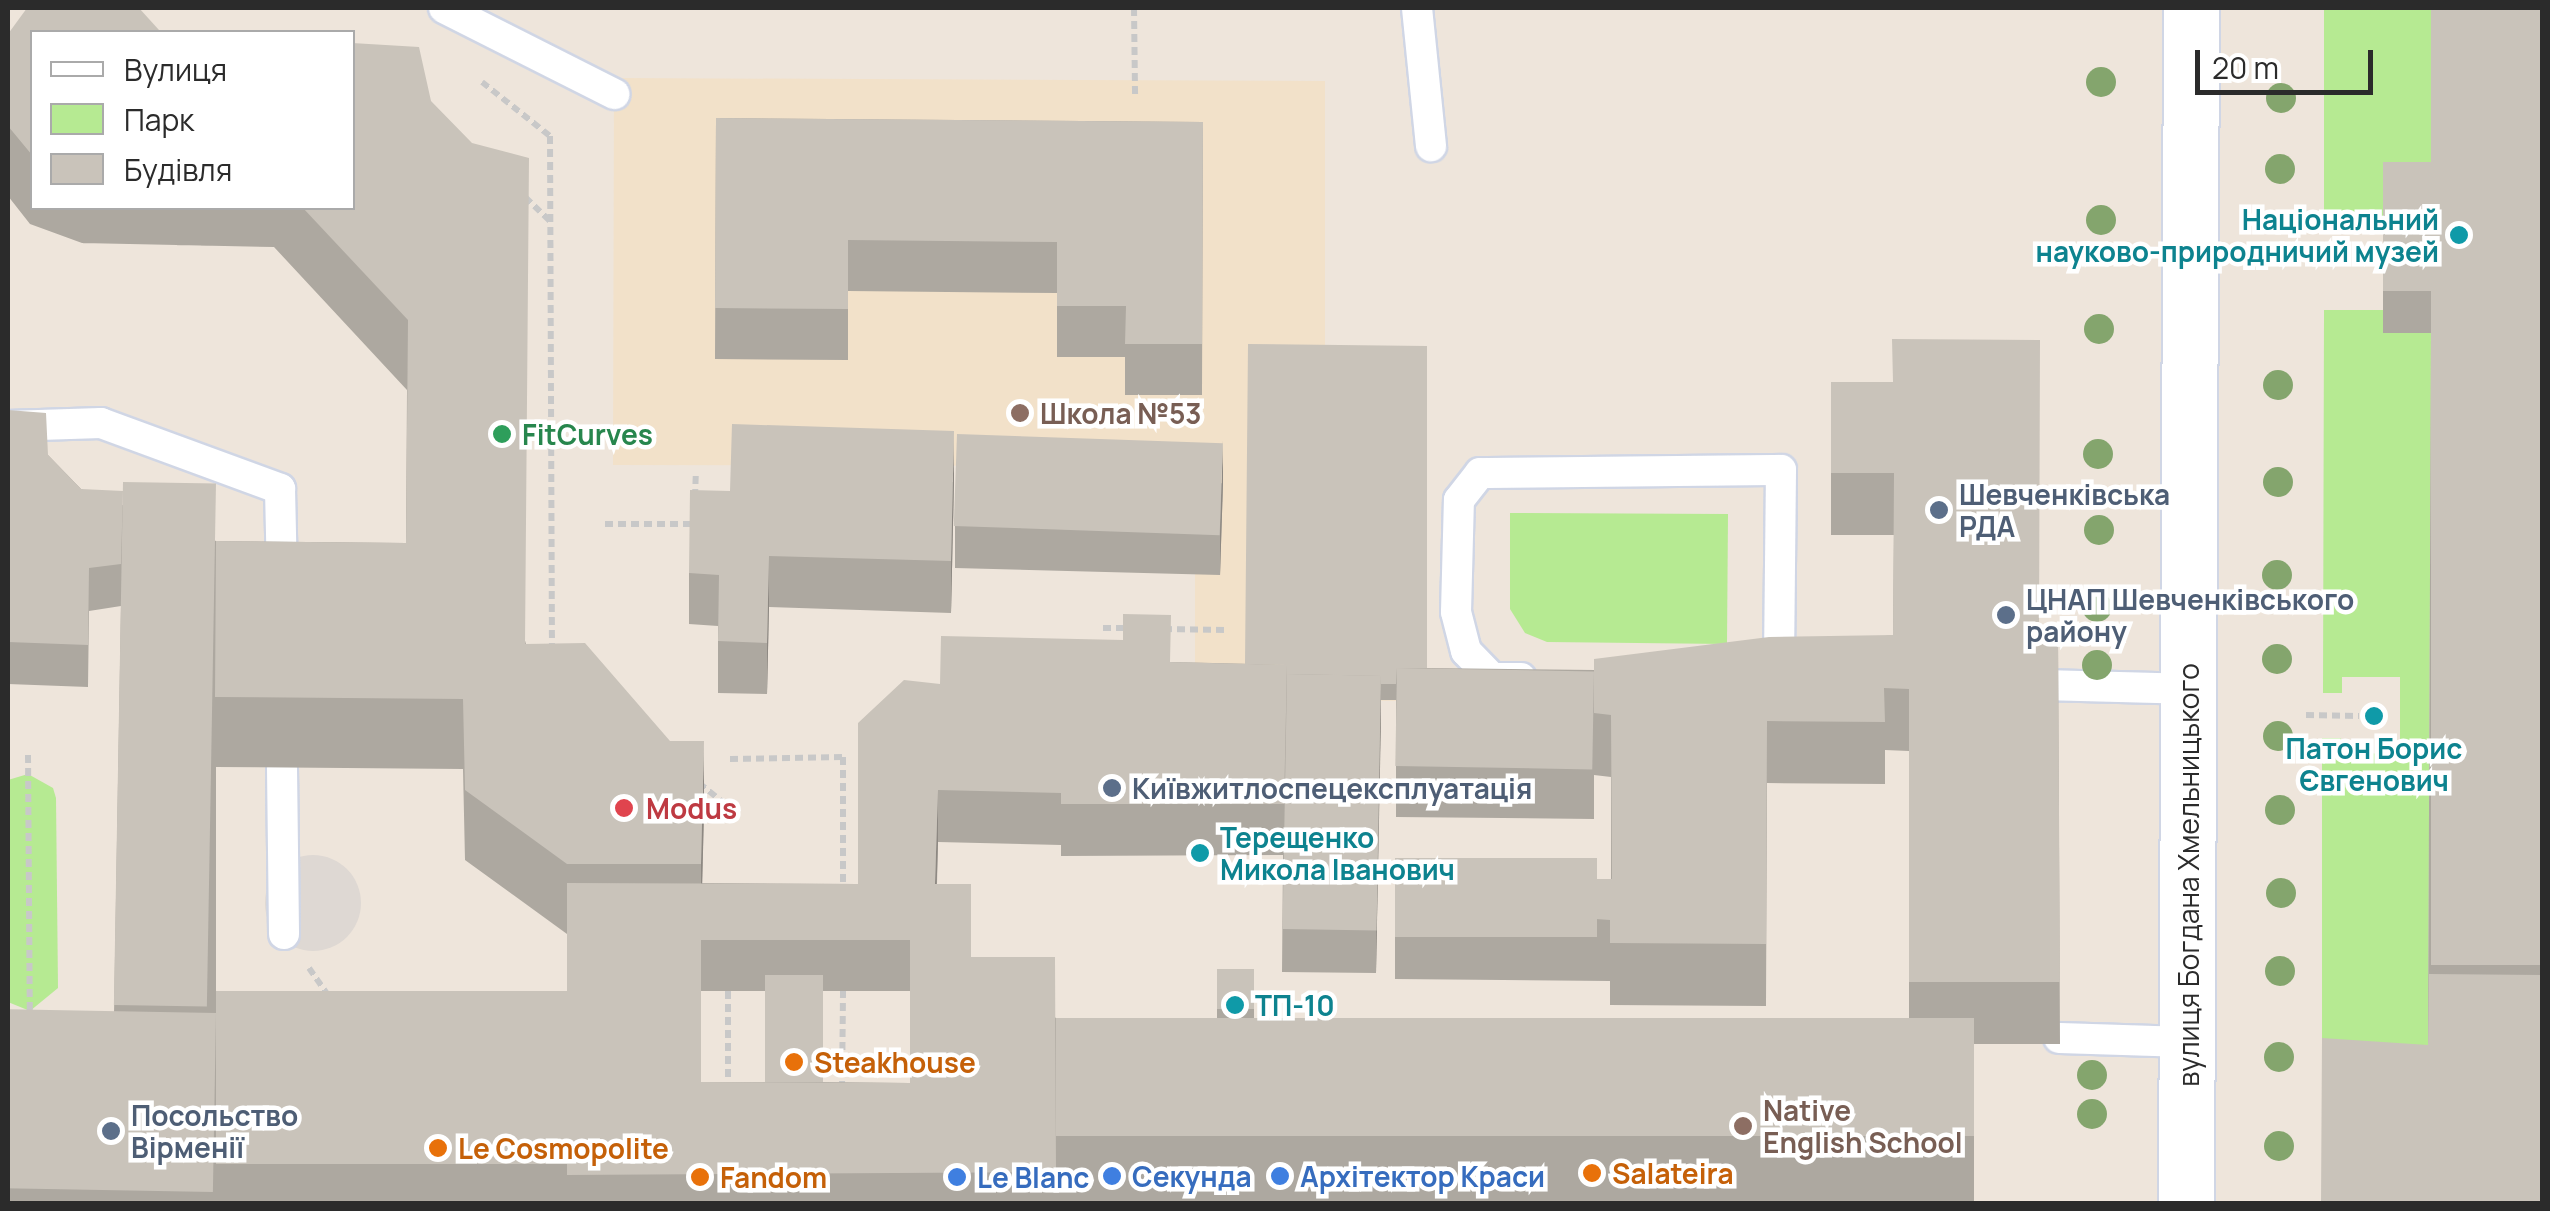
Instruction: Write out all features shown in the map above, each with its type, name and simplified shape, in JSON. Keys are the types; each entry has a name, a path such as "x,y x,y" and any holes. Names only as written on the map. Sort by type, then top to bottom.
{"street":[{"name":"вулиця Богдана Хмельницького","path":"2186,1204 2192,8"}],"lane":[{"path":"444,8 614,94"},
{"path":"1417,8 1431,146"},
{"path":"8,426 101,423 280,490 282,612"},
{"path":"1550,679 1492,678 1466,651 1456,612 1459,500 1480,473 1781,470 1779,685"},
{"path":"1741,684 1818,684"},
{"path":"2039,684 2188,688"},
{"path":"282,768 284,934"},
{"path":"2059,1038 2187,1042"}],"path":[{"path":"1134,8 1135,96"},
{"path":"550,136 552,667"},
{"path":"514,186 552,224"},
{"path":"605,524 695,527 696,473"},
{"path":"1103,628 1138,629"},
{"path":"1156,629 1226,630"},
{"path":"2306,716 2359,716"},
{"path":"28,755 30,1026"},
{"path":"730,758 843,757 843,895"},
{"path":"685,772 729,807"},
{"path":"284,934 334,1002"},
{"path":"842,1098 843,990"},
{"path":"728,991 728,1098"}],"shaded area":[{"name":"Школа №53","path":"614,78 1325,81 1325,361 1427,362 1427,701 1195,700 1195,466 613,465"},
{"path":"313,855 331,859 347,869 357,885 361,903 357,921 347,937 331,947 313,951 295,947 279,937 269,921 265,903 269,885 279,869 295,859"}],"green space":[{"path":"2324,8 2432,8 2431,204 2383,230 2324,230"},
{"path":"2324,310 2383,310 2383,333 2431,333 2428,1088 2322,1081 2322,738 2341,738 2342,754 2400,753 2400,677 2342,677 2342,693 2323,693"},
{"path":"1510,513 1728,514 1727,644 1547,642 1525,633 1510,609"},
{"path":"28,774 53,788 56,798 58,988 30,1011 8,1002 8,780"}],"building":[{"path":"27,8 139,8 159,30 30,30 30,153 8,126 8,34"},
{"path":"2431,8 2542,8 2542,351 2431,351 2431,291 2383,291 2383,162 2431,162"},
{"path":"355,43 419,47 431,101 472,143 529,158 525,644 585,643 670,741 704,741 701,864 567,864 465,790 463,699 215,697 216,541 406,543 408,320 305,210 355,210"},
{"path":"716,118 1203,122 1202,344 1125,344 1126,306 1057,306 1057,242 848,240 848,309 715,308"},
{"path":"1892,339 2040,340 2039,636 2058,636 2060,982 1909,982 1909,689 1884,688 1885,722 1767,721 1766,944 1610,943 1610,920 1596,919 1596,879 1612,879 1611,715 1594,713 1594,659 1769,637 1893,635 1894,473 1831,473 1831,382 1893,382"},
{"path":"1248,344 1427,346 1427,668 1397,668 1396,684 1381,684 1381,676 1287,674 1287,665 1245,664"},
{"path":"2431,351 2542,351 2542,965 2431,965"},
{"path":"8,410 46,413 48,455 81,489 123,491 121,564 89,568 88,645 8,642"},
{"path":"732,424 954,431 951,561 769,556 767,643 718,641 719,575 689,573 690,490 730,491"},
{"path":"957,434 1223,443 1220,535 954,526"},
{"path":"123,482 216,484 207,1007 114,1005"},
{"path":"1123,614 1171,615 1170,662 1287,665 1284,804 1061,804 1061,793 938,790 935,884 971,884 971,957 1055,957 1056,1172 567,1175 567,883 858,884 858,723 904,680 940,684 941,636 1123,640","holes":["701,940 910,940 910,1083 701,1082"]},
{"path":"1397,668 1594,671 1592,769 1395,766"},
{"path":"1287,674 1381,676 1377,931 1283,929"},
{"path":"1395,858 1597,858 1597,937 1395,937"},
{"path":"1217,969 1254,969 1254,1009 1217,1009"},
{"path":"2429,974 2542,975 2542,1204 2321,1204 2322,1038 2428,1045"},
{"name":"Steakhouse","path":"765,975 823,975 823,1082 765,1082"},
{"path":"216,991 567,991 567,1164 216,1164"},
{"name":"Посольство Вірменії","path":"8,1009 216,1013 213,1192 8,1188"},
{"path":"1056,1018 1974,1018 1974,1136 1056,1136"}],"place":[{"name":"Національний науково-природничий музей","path":"2459,235"},
{"name":"Школа №53","path":"1020,413"},
{"name":"FitCurves","path":"502,434"},
{"name":"Шевченківська РДА","path":"1939,510"},
{"name":"ЦНАП Шевченківського району","path":"2006,615"},
{"name":"Патон Борис Євгенович","path":"2374,716"},
{"name":"Київжитлоспецексплуатація","path":"1112,788"},
{"name":"Modus","path":"624,808"},
{"name":"Терещенко Микола Іванович","path":"1200,853"},
{"name":"ТП-10","path":"1235,1005"},
{"name":"Steakhouse","path":"794,1062"},
{"name":"Native English School","path":"1743,1126"},
{"name":"Посольство Вірменії","path":"111,1131"},
{"name":"Le Cosmopolite","path":"438,1148"},
{"name":"Salateira","path":"1592,1173"},
{"name":"Секунда","path":"1112,1176"},
{"name":"Архітектор Краси","path":"1280,1176"},
{"name":"Fandom","path":"700,1177"},
{"name":"Le Blanc","path":"957,1177"}]}
